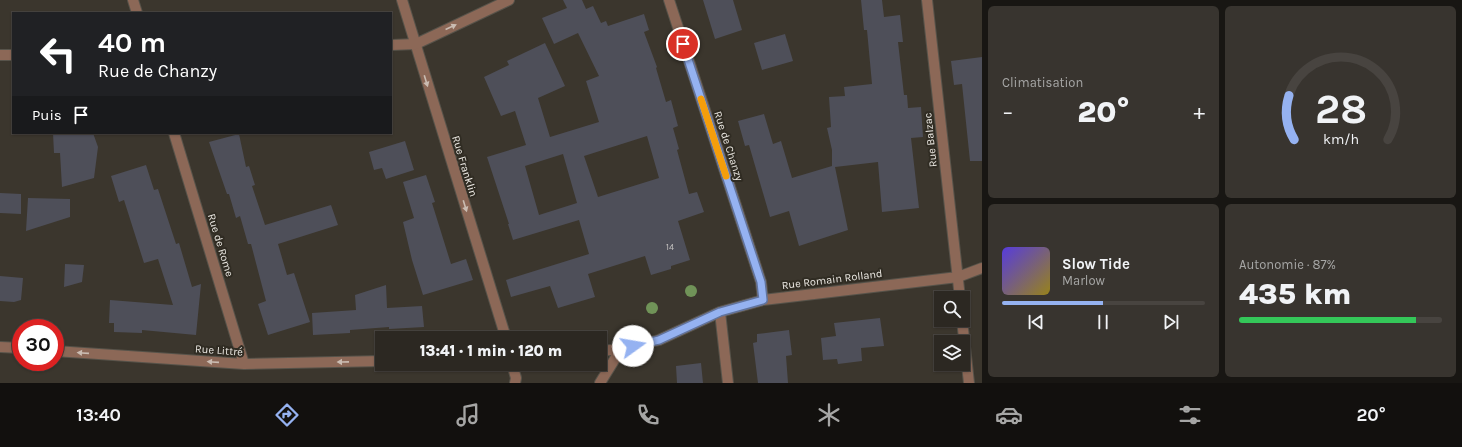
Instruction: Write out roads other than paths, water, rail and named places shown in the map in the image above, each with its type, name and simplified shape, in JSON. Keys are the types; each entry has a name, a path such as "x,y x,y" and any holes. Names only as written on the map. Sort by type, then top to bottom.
{"street":[{"path":"133,0 137,12"},
{"name":"Rue Franklin","path":"402,0 416,44 419,60 504,331"},
{"path":"392,45 416,44 509,0"},
{"name":"Rue de Chanzy","path":"669,0 761,282 763,300"},
{"name":"Rue Balzac","path":"927,0 959,291"},
{"path":"0,55 12,55"},
{"name":"Rue de Rome","path":"174,134 244,364"},
{"name":"Rue Romain Rolland","path":"607,350 620,349 659,340 720,312 763,300 958,277 982,268"},
{"path":"720,312 728,383"},
{"path":"963,327 969,383"},
{"path":"0,347 12,348"},
{"path":"600,383 620,349"},
{"name":"Rue Littré","path":"64,352 244,364 375,361"},
{"path":"514,371 516,378 515,383"}]}
